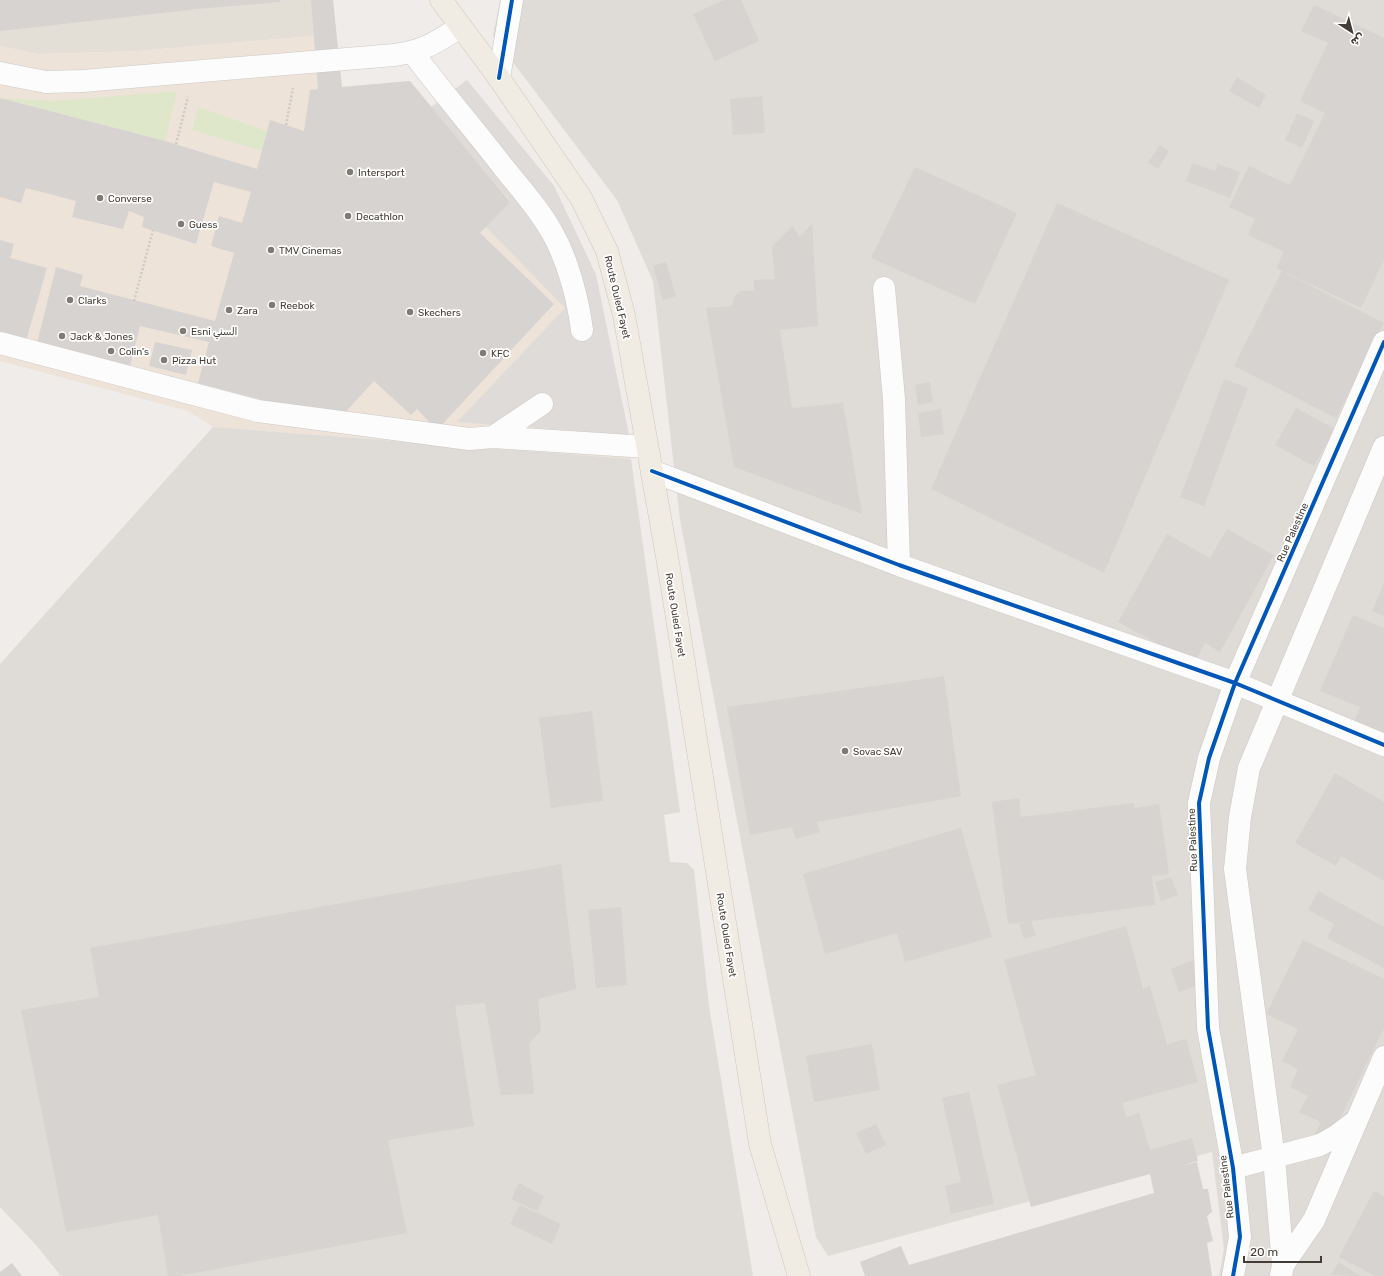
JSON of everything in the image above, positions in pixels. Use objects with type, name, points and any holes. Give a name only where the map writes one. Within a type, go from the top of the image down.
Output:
[{"type":"main road","name":"Route Ouled Fayet","points":[[450,9],[582,198],[607,251],[624,315],[669,568],[760,1144],[799,1276]]},
{"type":"street","points":[[499,78],[512,0]]},
{"type":"street","points":[[0,73],[46,82],[83,81],[298,64],[413,53],[436,43],[450,9]]},
{"type":"street","points":[[413,53],[534,206],[553,234],[570,278],[579,308],[582,330]]},
{"type":"street","points":[[884,288],[894,399],[899,565]]},
{"type":"street","name":"Rue Palestine","points":[[1233,1276],[1240,1237],[1233,1168],[1208,1028],[1199,803],[1209,758],[1235,683],[1384,342]]},
{"type":"street","points":[[0,343],[258,411],[469,439],[493,437],[648,447]]},
{"type":"street","points":[[493,437],[542,404]]},
{"type":"street","points":[[1282,1271],[1274,1158],[1235,869],[1240,817],[1249,768],[1384,447]]},
{"type":"street","points":[[652,471],[899,565],[1235,683],[1384,745]]},
{"type":"street","points":[[1282,1271],[1314,1220],[1384,1057]]},
{"type":"street","points":[[1233,1168],[1320,1145],[1336,1136],[1356,1121]]},
{"type":"path","points":[[286,125],[298,64]]},
{"type":"path","points":[[176,144],[195,72]]},
{"type":"path","points":[[134,301],[153,230]]},
{"type":"shaded area","points":[[0,0],[333,0],[336,34],[137,51],[39,54],[0,46]]},
{"type":"shaded area","points":[[500,0],[1384,0],[1384,1276],[1219,1276],[1224,1249],[1212,1152],[828,1256],[816,1237],[680,520],[653,281],[617,200],[493,36]]},
{"type":"shaded area","points":[[336,34],[342,87],[410,81],[431,107],[467,80],[554,186],[596,275],[629,435],[631,459],[213,427],[188,411],[0,361],[0,46],[39,54],[137,51]]},
{"type":"shaded area","points":[[467,80],[554,186],[596,275],[629,435],[457,422],[565,308],[486,227],[510,201],[431,107]]},
{"type":"shaded area","points":[[213,427],[631,459],[680,812],[664,815],[670,862],[687,863],[694,870],[709,1006],[753,1276],[61,1276],[36,1245],[0,1207],[0,664]]},
{"type":"green space","points":[[177,91],[165,141],[0,98],[55,101]]},
{"type":"green space","points":[[198,107],[267,131],[262,151],[192,130]]},
{"type":"building","points":[[0,0],[280,0],[280,2],[197,9],[0,31]]},
{"type":"building","points":[[311,0],[333,0],[342,87],[410,81],[510,202],[480,233],[554,304],[437,430],[417,409],[411,415],[374,381],[338,420],[198,383],[209,342],[140,326],[128,374],[37,343],[56,267],[83,275],[80,286],[215,321],[234,253],[211,246],[219,216],[242,223],[251,192],[214,182],[196,244],[142,227],[144,217],[129,211],[123,229],[72,217],[76,201],[26,188],[21,203],[0,197],[0,98],[165,141],[257,169],[270,120],[304,131],[310,90],[318,89]]},
{"type":"building","points":[[724,0],[741,0],[759,41],[715,61],[693,14]]},
{"type":"building","points":[[1314,5],[1384,38],[1384,260],[1361,308],[1276,268],[1284,252],[1248,235],[1255,219],[1229,207],[1249,166],[1290,185],[1325,113],[1300,101],[1328,43],[1301,31]]},
{"type":"building","points":[[1237,77],[1266,95],[1259,108],[1229,91]]},
{"type":"building","points":[[762,96],[765,133],[733,135],[730,99]]},
{"type":"building","points":[[1297,113],[1314,121],[1302,148],[1285,140]]},
{"type":"building","points":[[1160,145],[1169,151],[1158,169],[1148,162]]},
{"type":"building","points":[[1192,163],[1215,171],[1218,164],[1240,172],[1230,198],[1186,181]]},
{"type":"building","points":[[915,167],[1017,213],[975,304],[871,258]]},
{"type":"building","points":[[1057,203],[1229,280],[1104,573],[931,489]]},
{"type":"building","points":[[812,224],[818,326],[780,330],[792,408],[843,403],[862,514],[734,467],[706,308],[732,306],[734,297],[740,291],[754,291],[754,280],[775,279],[772,247],[792,226],[800,237]]},
{"type":"building","points":[[0,240],[14,244],[10,258],[47,268],[24,348],[0,341]]},
{"type":"building","points":[[666,262],[676,296],[663,300],[653,266]]},
{"type":"building","points":[[1282,271],[1384,323],[1336,418],[1234,366]]},
{"type":"building","points":[[155,342],[192,350],[186,375],[149,366]]},
{"type":"building","points":[[1224,379],[1248,388],[1204,506],[1180,497]]},
{"type":"building","points":[[930,382],[933,402],[918,405],[915,385]]},
{"type":"building","points":[[1296,408],[1335,429],[1314,466],[1275,445]]},
{"type":"building","points":[[941,409],[944,434],[921,437],[918,413]]},
{"type":"building","points":[[1227,529],[1274,555],[1220,652],[1205,643],[1194,664],[1118,622],[1167,534],[1210,558]]},
{"type":"building","points":[[1384,583],[1384,616],[1372,611]]},
{"type":"building","points":[[1353,615],[1384,628],[1384,738],[1353,725],[1360,707],[1320,691]]},
{"type":"building","name":"Sovac SAV","points":[[944,676],[961,796],[817,822],[820,832],[796,839],[792,828],[797,826],[750,835],[727,707]]},
{"type":"building","points":[[592,711],[603,801],[551,808],[539,718]]},
{"type":"building","points":[[1335,773],[1384,802],[1384,881],[1341,856],[1336,866],[1295,843]]},
{"type":"building","points":[[1019,798],[1021,817],[1134,803],[1135,808],[1159,804],[1169,874],[1152,876],[1155,905],[1031,921],[1036,935],[1024,939],[1019,924],[1026,922],[1008,924],[992,802]]},
{"type":"building","points":[[961,828],[992,937],[905,962],[897,933],[825,954],[803,874]]},
{"type":"building","points":[[561,864],[576,989],[538,999],[541,1030],[529,1044],[534,1094],[501,1095],[485,1003],[455,1006],[474,1126],[388,1140],[407,1233],[179,1276],[168,1276],[158,1215],[66,1232],[21,1010],[99,997],[90,948]]},
{"type":"building","points":[[1171,877],[1178,895],[1161,901],[1155,882]]},
{"type":"building","points":[[1318,891],[1384,927],[1384,968],[1327,938],[1334,924],[1308,910]]},
{"type":"building","points":[[621,907],[627,985],[596,988],[588,910]]},
{"type":"building","points":[[1126,926],[1143,988],[1150,986],[1167,1044],[1186,1039],[1198,1082],[1122,1103],[1126,1117],[1139,1113],[1150,1150],[1192,1138],[1198,1161],[1180,1166],[1197,1162],[1203,1189],[1208,1189],[1212,1212],[1207,1216],[1213,1241],[1207,1243],[1212,1276],[865,1276],[860,1262],[901,1246],[909,1265],[1154,1193],[1150,1174],[1031,1207],[997,1085],[1036,1075],[1004,960]]},
{"type":"building","points":[[1303,940],[1384,979],[1384,1028],[1328,1143],[1314,1136],[1321,1122],[1299,1112],[1308,1096],[1290,1087],[1298,1069],[1282,1061],[1298,1029],[1266,1014]]},
{"type":"building","points":[[1193,960],[1202,984],[1179,992],[1171,969]]},
{"type":"building","points":[[872,1044],[880,1090],[814,1102],[806,1056]]},
{"type":"building","points":[[969,1092],[994,1204],[951,1214],[945,1186],[961,1182],[942,1098]]},
{"type":"building","points":[[876,1124],[886,1145],[866,1154],[856,1133]]},
{"type":"building","points":[[519,1183],[544,1196],[537,1211],[511,1199]]},
{"type":"building","points":[[1374,1191],[1384,1196],[1384,1276],[1375,1276],[1339,1257]]},
{"type":"building","points":[[520,1205],[561,1224],[552,1244],[510,1224]]},
{"type":"building","points":[[1339,1262],[1360,1276],[1331,1275]]},
{"type":"building","points":[[12,1263],[22,1276],[0,1276],[0,1272]]},
{"type":"cycle path","points":[[499,78],[512,0]]},
{"type":"cycle path","points":[[1233,1276],[1240,1237],[1233,1168],[1208,1028],[1199,803],[1209,758],[1235,683],[1384,342]]},
{"type":"cycle path","points":[[652,471],[899,565],[1235,683],[1384,745]]},
{"type":"place","name":"Intersport","points":[[350,172]]},
{"type":"place","name":"Converse","points":[[100,198]]},
{"type":"place","name":"Decathlon","points":[[348,216]]},
{"type":"place","name":"Guess","points":[[181,224]]},
{"type":"place","name":"TMV Cinemas","points":[[271,250]]},
{"type":"place","name":"Clarks","points":[[70,300]]},
{"type":"place","name":"Reebok","points":[[272,305]]},
{"type":"place","name":"Zara","points":[[229,310]]},
{"type":"place","name":"Skechers","points":[[410,312]]},
{"type":"place","name":"Esni السني","points":[[183,331]]},
{"type":"place","name":"Jack & Jones","points":[[62,336]]},
{"type":"place","name":"Colin's","points":[[111,351]]},
{"type":"place","name":"KFC","points":[[483,353]]},
{"type":"place","name":"Pizza Hut","points":[[164,360]]},
{"type":"place","name":"Sovac SAV","points":[[845,751]]}]
